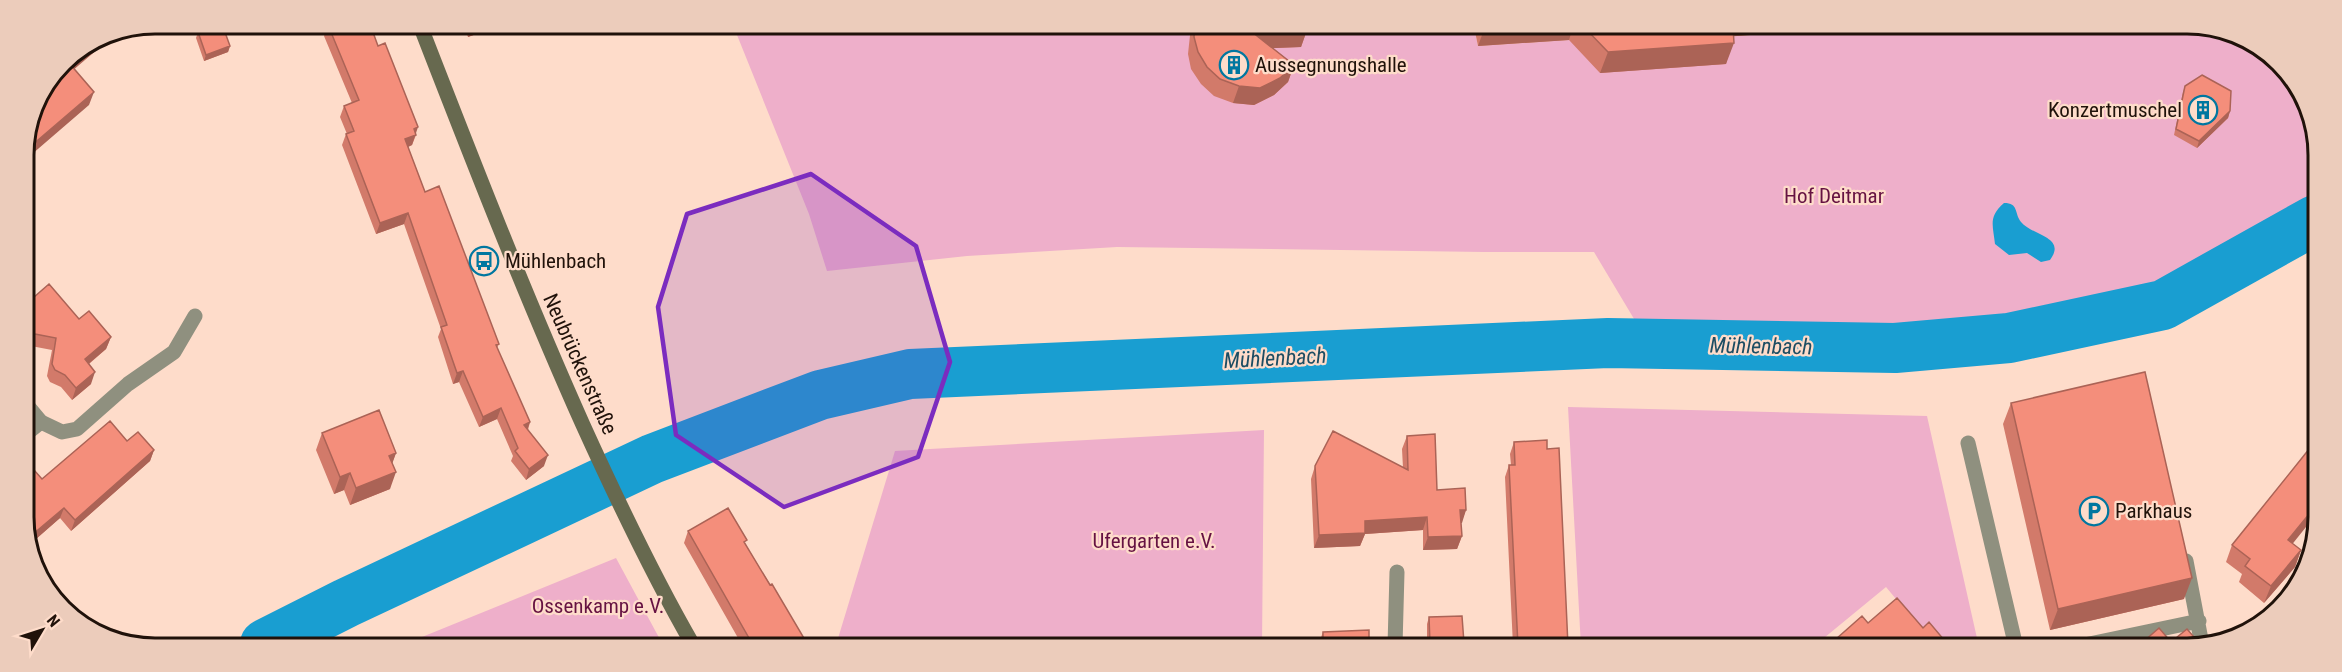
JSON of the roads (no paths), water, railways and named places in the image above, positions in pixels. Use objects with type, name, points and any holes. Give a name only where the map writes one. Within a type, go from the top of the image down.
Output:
[{"type":"street","name":"Neubrückenstraße","points":[[423,34],[507,249],[581,420],[633,534],[689,638]]},
{"type":"street","points":[[34,414],[41,422],[62,432],[77,429],[128,384],[174,352],[195,316]]},
{"type":"street","points":[[34,427],[41,422]]},
{"type":"street","points":[[1968,443],[2014,637]]},
{"type":"street","points":[[2182,544],[2201,636]]},
{"type":"street","points":[[1395,637],[1397,572]]},
{"type":"street","points":[[2125,637],[2199,621]]},
{"type":"water","points":[[2004,203],[2009,203],[2014,207],[2019,219],[2026,227],[2051,242],[2054,252],[2050,260],[2041,262],[2027,253],[2009,255],[1995,244],[1994,217]]},
{"type":"waterway","name":"Mühlenbach","points":[[277,638],[346,603],[652,459],[820,395],[910,374],[1608,343],[1895,348],[2009,338],[2163,305],[2308,224]]},
{"type":"place","name":"Aussegnungshalle","points":[[1234,65]]},
{"type":"place","name":"Konzertmuschel","points":[[2203,110]]},
{"type":"place","name":"Mühlenbach","points":[[484,261]]},
{"type":"place","name":"Parkhaus","points":[[2094,511]]},
{"type":"park label","name":"Hof Deitmar","points":[[1834,196]]},
{"type":"park label","name":"Ufergarten e.V.","points":[[1154,541]]},
{"type":"park label","name":"Ossenkamp e.V.","points":[[598,606]]}]
